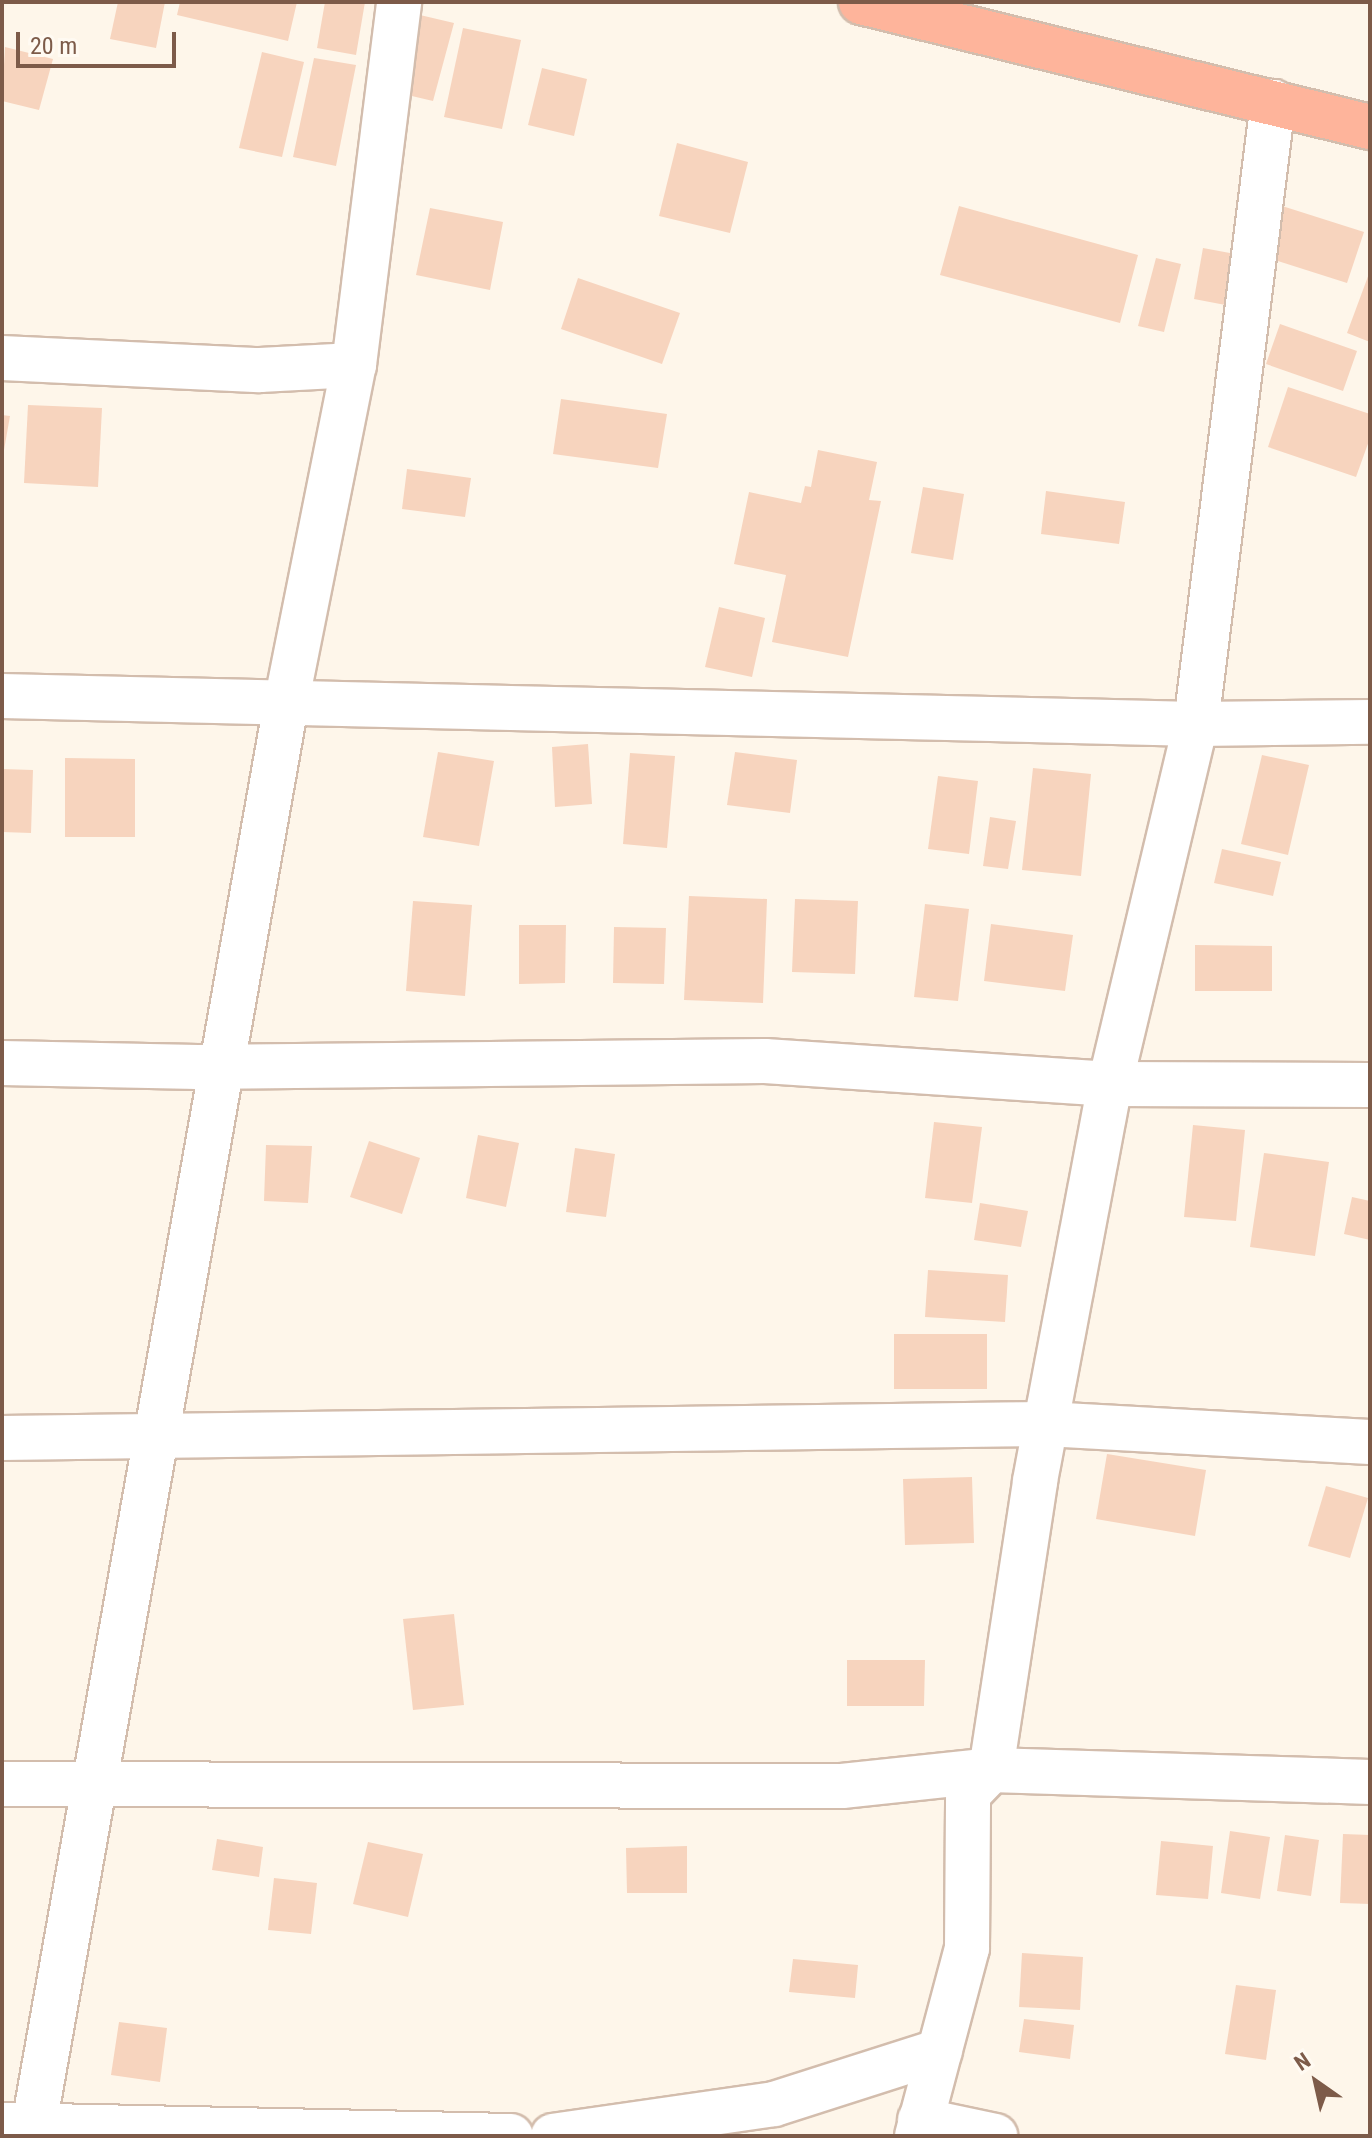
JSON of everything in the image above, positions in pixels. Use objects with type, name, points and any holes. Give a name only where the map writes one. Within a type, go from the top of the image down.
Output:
[{"type":"highway","points":[[861,2],[1370,127]]},
{"type":"street","points":[[399,2],[354,365],[287,699],[97,1785],[23,2128],[511,2136]]},
{"type":"street","points":[[995,2136],[919,2128],[967,1948],[968,1794],[991,1770],[1046,1424],[1110,1084],[1196,724],[1273,102]]},
{"type":"street","points":[[2,358],[260,370],[354,365]]},
{"type":"street","points":[[2,696],[287,699],[1196,724],[1370,722]]},
{"type":"street","points":[[2,1063],[223,1067],[765,1061],[1110,1084],[1370,1085]]},
{"type":"street","points":[[2,1438],[157,1439],[1046,1424],[1370,1442]]},
{"type":"street","points":[[2,1784],[842,1786],[991,1770],[1370,1782]]},
{"type":"street","points":[[553,2136],[774,2104],[940,2051]]},
{"type":"building","points":[[118,2],[165,2],[156,48],[110,39]]},
{"type":"building","points":[[180,2],[297,2],[288,41],[177,15]]},
{"type":"building","points":[[325,2],[365,2],[356,55],[317,48]]},
{"type":"building","points":[[420,15],[454,23],[433,101],[399,93]]},
{"type":"building","points":[[463,28],[521,40],[502,129],[444,117]]},
{"type":"building","points":[[5,47],[53,59],[39,110],[2,101]]},
{"type":"building","points":[[262,52],[304,62],[282,157],[239,148]]},
{"type":"building","points":[[314,58],[356,65],[336,166],[293,157]]},
{"type":"building","points":[[542,68],[587,79],[574,136],[528,125]]},
{"type":"building","points":[[677,143],[748,162],[730,233],[659,216]]},
{"type":"building","points":[[1279,205],[1364,232],[1347,283],[1262,256]]},
{"type":"building","points":[[959,206],[1138,255],[1120,323],[940,275]]},
{"type":"building","points":[[430,208],[503,222],[490,290],[416,275]]},
{"type":"building","points":[[1203,248],[1246,256],[1236,307],[1194,299]]},
{"type":"building","points":[[1156,258],[1181,264],[1164,332],[1138,326]]},
{"type":"building","points":[[1370,271],[1370,342],[1347,333]]},
{"type":"building","points":[[578,278],[680,313],[662,364],[561,329]]},
{"type":"building","points":[[1280,324],[1357,351],[1343,391],[1266,364]]},
{"type":"building","points":[[1288,387],[1370,414],[1370,438],[1356,477],[1268,447]]},
{"type":"building","points":[[561,399],[667,414],[658,468],[553,454]]},
{"type":"building","points":[[28,405],[102,408],[98,487],[24,483]]},
{"type":"building","points":[[2,415],[10,416],[4,450],[2,449]]},
{"type":"building","points":[[818,450],[877,462],[869,500],[881,501],[848,657],[772,642],[786,575],[734,564],[749,492],[801,503],[805,486],[811,487]]},
{"type":"building","points":[[407,469],[471,478],[465,517],[402,509]]},
{"type":"building","points":[[923,487],[964,494],[953,560],[911,553]]},
{"type":"building","points":[[1046,491],[1125,502],[1119,544],[1041,534]]},
{"type":"building","points":[[719,607],[765,618],[752,677],[705,667]]},
{"type":"building","points":[[588,744],[592,804],[555,807],[552,747]]},
{"type":"building","points":[[438,752],[494,761],[479,846],[423,837]]},
{"type":"building","points":[[735,752],[797,760],[790,813],[727,805]]},
{"type":"building","points":[[630,753],[675,756],[667,848],[623,844]]},
{"type":"building","points":[[1262,755],[1309,765],[1288,855],[1241,844]]},
{"type":"building","points":[[65,758],[135,759],[135,837],[65,837]]},
{"type":"building","points":[[1033,768],[1091,774],[1081,876],[1022,870]]},
{"type":"building","points":[[2,769],[33,770],[31,833],[2,832]]},
{"type":"building","points":[[938,776],[978,781],[969,854],[928,849]]},
{"type":"building","points":[[990,817],[1016,821],[1008,869],[983,866]]},
{"type":"building","points":[[1222,849],[1281,862],[1273,896],[1214,883]]},
{"type":"building","points":[[689,896],[767,899],[763,1003],[684,1000]]},
{"type":"building","points":[[795,899],[858,901],[855,974],[792,972]]},
{"type":"building","points":[[413,901],[472,905],[465,996],[406,991]]},
{"type":"building","points":[[925,904],[969,909],[958,1001],[914,997]]},
{"type":"building","points":[[991,924],[1073,935],[1065,991],[984,981]]},
{"type":"building","points":[[519,925],[566,925],[565,983],[519,984]]},
{"type":"building","points":[[614,927],[666,928],[664,984],[613,983]]},
{"type":"building","points":[[1195,945],[1272,946],[1272,991],[1195,991]]},
{"type":"building","points":[[934,1122],[982,1127],[972,1203],[925,1198]]},
{"type":"building","points":[[1193,1125],[1245,1130],[1236,1221],[1184,1217]]},
{"type":"building","points":[[478,1135],[519,1143],[506,1207],[466,1198]]},
{"type":"building","points":[[369,1141],[420,1158],[402,1214],[350,1197]]},
{"type":"building","points":[[266,1145],[312,1146],[308,1203],[264,1201]]},
{"type":"building","points":[[575,1148],[615,1154],[606,1217],[566,1212]]},
{"type":"building","points":[[1264,1153],[1329,1162],[1315,1256],[1250,1247]]},
{"type":"building","points":[[1352,1197],[1370,1201],[1370,1240],[1344,1234]]},
{"type":"building","points":[[980,1203],[1028,1211],[1021,1247],[974,1240]]},
{"type":"building","points":[[928,1270],[1008,1275],[1005,1322],[925,1317]]},
{"type":"building","points":[[894,1334],[987,1334],[987,1389],[894,1389]]},
{"type":"building","points":[[1107,1454],[1206,1470],[1195,1536],[1096,1519]]},
{"type":"building","points":[[972,1477],[974,1543],[905,1545],[903,1479]]},
{"type":"building","points":[[1326,1486],[1368,1498],[1350,1558],[1308,1546]]},
{"type":"building","points":[[454,1614],[464,1705],[413,1710],[403,1619]]},
{"type":"building","points":[[847,1660],[925,1660],[924,1706],[847,1706]]},
{"type":"building","points":[[1230,1831],[1270,1837],[1260,1899],[1221,1893]]},
{"type":"building","points":[[1343,1834],[1370,1835],[1370,1904],[1340,1903]]},
{"type":"building","points":[[1285,1835],[1319,1840],[1311,1896],[1277,1891]]},
{"type":"building","points":[[217,1839],[263,1847],[259,1877],[212,1870]]},
{"type":"building","points":[[1161,1841],[1213,1846],[1208,1899],[1156,1895]]},
{"type":"building","points":[[368,1842],[423,1854],[408,1917],[353,1904]]},
{"type":"building","points":[[687,1846],[687,1893],[627,1893],[626,1848]]},
{"type":"building","points":[[274,1878],[317,1883],[311,1934],[268,1930]]},
{"type":"building","points":[[1022,1953],[1083,1957],[1080,2010],[1019,2007]]},
{"type":"building","points":[[793,1959],[858,1965],[855,1998],[789,1992]]},
{"type":"building","points":[[1236,1985],[1276,1990],[1266,2060],[1225,2054]]},
{"type":"building","points":[[1024,2019],[1074,2025],[1070,2059],[1019,2052]]},
{"type":"building","points":[[119,2022],[167,2028],[160,2082],[111,2075]]}]
